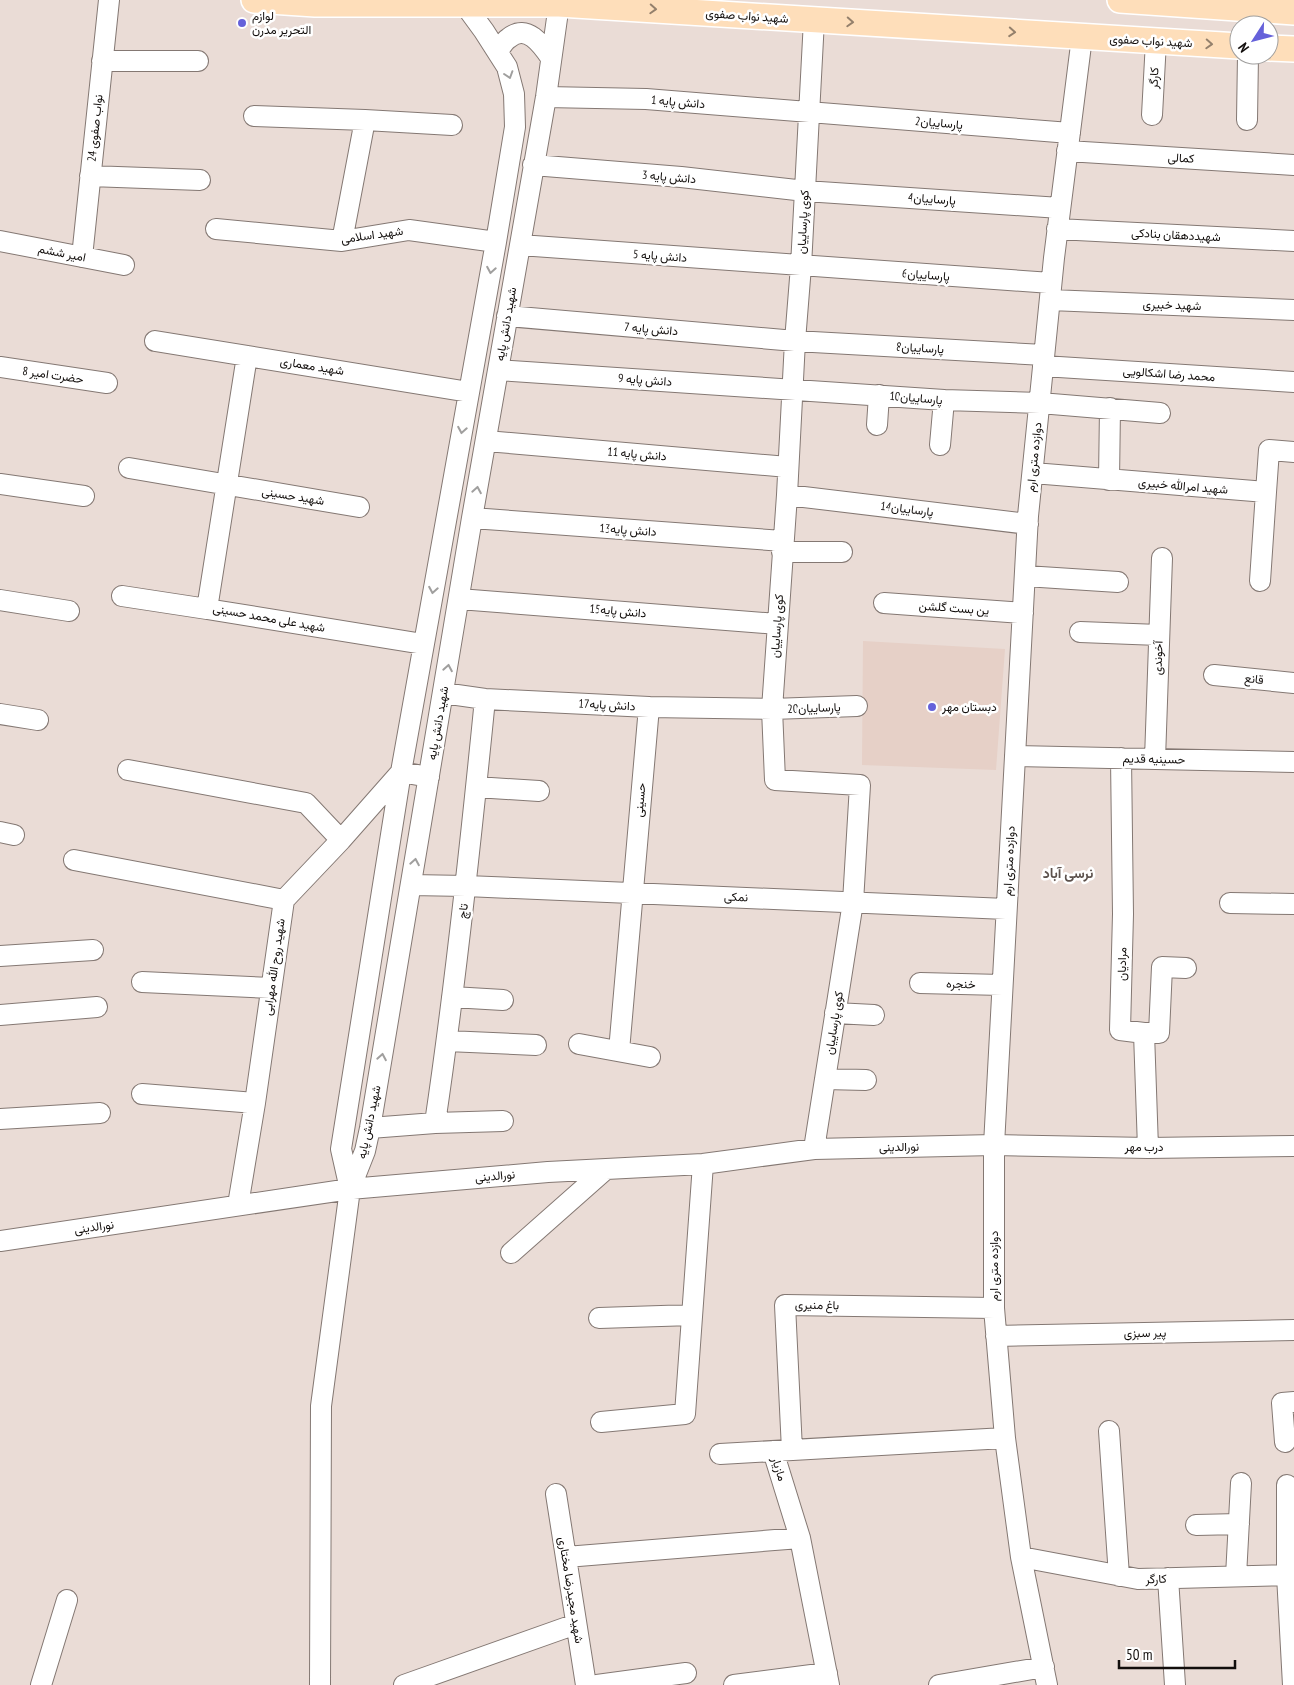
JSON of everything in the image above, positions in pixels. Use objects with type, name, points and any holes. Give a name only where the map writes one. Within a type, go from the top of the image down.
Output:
[{"type":"main road","name":"شهید نواب صفوی","points":[[254,0],[465,5],[559,4],[1229,45]]},
{"type":"main road","points":[[1120,0],[1192,2],[1294,12]]},
{"type":"main road","points":[[1279,48],[1294,49]]},
{"type":"street","name":"نواب صفوی 24","points":[[82,257],[109,0]]},
{"type":"street","name":"شهید دانش پایه","points":[[350,1189],[365,1151],[370,1128],[472,518],[546,97],[559,4]]},
{"type":"street","name":"شهید دانش پایه","points":[[350,1189],[341,1149],[401,772],[515,127],[514,94],[507,68],[498,51],[465,5]]},
{"type":"street","name":"کوی پارساییان","points":[[814,20],[801,266],[772,709],[775,780],[860,785],[853,902],[814,1149]]},
{"type":"street","points":[[498,51],[509,37],[519,33],[539,40],[551,58]]},
{"type":"street","name":"دوازده متری ارم","points":[[1046,1676],[1021,1558],[996,1336],[994,1308],[994,1145],[1032,473],[1050,292],[1082,37]]},
{"type":"street","name":"کارگر","points":[[1152,115],[1156,41]]},
{"type":"street","points":[[102,61],[198,61]]},
{"type":"street","points":[[1247,120],[1248,65]]},
{"type":"street","name":"دانش پایه 1","points":[[546,97],[646,99],[809,113]]},
{"type":"street","name":"پارساییان2","points":[[809,113],[1068,142]]},
{"type":"street","points":[[254,116],[452,125]]},
{"type":"street","points":[[342,241],[364,120]]},
{"type":"street","name":"کمالی","points":[[1068,142],[1294,165]]},
{"type":"street","name":"دانش پایه 3","points":[[533,165],[681,177],[805,191]]},
{"type":"street","points":[[90,176],[200,180]]},
{"type":"street","name":"پارساییان4","points":[[805,191],[1060,208]]},
{"type":"street","name":"شهید اسلامی","points":[[216,229],[342,241],[408,230],[496,242]]},
{"type":"street","name":"شهیددهقان بنادکی","points":[[1058,229],[1294,241]]},
{"type":"street","name":"امیر ششم","points":[[0,241],[124,265]]},
{"type":"street","name":"دانش پایه 5","points":[[520,245],[801,266]]},
{"type":"street","name":"پارساییان6","points":[[801,266],[1050,292]]},
{"type":"street","name":"شهید خبیری","points":[[1050,292],[1294,310]]},
{"type":"street","name":"دانش پایه 7","points":[[507,316],[795,341]]},
{"type":"street","name":"شهید معماری","points":[[155,341],[469,392]]},
{"type":"street","name":"پارساییان8","points":[[795,341],[1044,360]]},
{"type":"street","name":"شهید علی محمد حسینی","points":[[247,356],[207,609],[423,644]]},
{"type":"street","name":"محمد رضا اشکالویی","points":[[1044,360],[1294,382]]},
{"type":"street","name":"حضرت امیر 8","points":[[0,368],[107,382]]},
{"type":"street","name":"دانش پایه 9","points":[[498,370],[792,390]]},
{"type":"street","name":"پارساییان10","points":[[792,390],[944,400],[1040,403],[1160,413]]},
{"type":"street","points":[[877,425],[879,395]]},
{"type":"street","points":[[940,444],[944,400]]},
{"type":"street","points":[[1109,480],[1110,408]]},
{"type":"street","name":"دانش پایه 11","points":[[486,441],[788,467]]},
{"type":"street","points":[[1260,581],[1269,450],[1294,452]]},
{"type":"street","name":"شهید حسینی","points":[[129,468],[359,506]]},
{"type":"street","name":"شهید امرالله خبیری","points":[[1032,473],[1266,492]]},
{"type":"street","points":[[0,484],[84,496]]},
{"type":"street","name":"پارساییان14","points":[[787,495],[1028,524]]},
{"type":"street","name":"دانش پایه13","points":[[472,518],[842,552]]},
{"type":"street","name":"آخوندی","points":[[1155,759],[1162,558]]},
{"type":"street","points":[[1025,576],[1118,582]]},
{"type":"street","points":[[122,596],[207,609]]},
{"type":"street","name":"دانش پایه15","points":[[459,599],[777,624]]},
{"type":"street","points":[[0,600],[69,611]]},
{"type":"street","name":"ین بست گلشن","points":[[884,603],[1023,613]]},
{"type":"street","points":[[1080,632],[1159,635]]},
{"type":"street","name":"قانع","points":[[1214,675],[1294,683]]},
{"type":"street","name":"دانش پایه17","points":[[443,693],[485,699],[649,707],[772,709]]},
{"type":"street","name":"تاچ","points":[[435,1123],[466,886],[485,699]]},
{"type":"street","name":"پارساییان20","points":[[772,709],[857,706]]},
{"type":"street","name":"حسینی","points":[[619,1051],[649,707]]},
{"type":"street","points":[[0,714],[38,720]]},
{"type":"street","name":"حسینیه قدیم","points":[[1015,756],[1294,762]]},
{"type":"street","name":"مرادیان","points":[[1121,758],[1123,914],[1120,1030],[1144,1032]]},
{"type":"street","points":[[128,770],[306,803],[341,840]]},
{"type":"street","points":[[401,772],[429,777]]},
{"type":"street","name":"شهید روح الله مهرابی","points":[[238,1205],[255,1103],[284,900],[341,840],[401,772]]},
{"type":"street","points":[[476,787],[538,791]]},
{"type":"street","points":[[74,860],[284,900]]},
{"type":"street","name":"نمکی","points":[[411,885],[1006,908]]},
{"type":"street","points":[[1230,903],[1294,904]]},
{"type":"street","points":[[0,956],[93,950]]},
{"type":"street","points":[[1148,1148],[1144,1032],[1159,1033],[1162,967],[1186,968]]},
{"type":"street","points":[[142,982],[271,988]]},
{"type":"street","name":"خنجره","points":[[920,983],[1002,985]]},
{"type":"street","points":[[452,997],[503,1000]]},
{"type":"street","points":[[0,1015],[97,1007]]},
{"type":"street","points":[[835,1014],[874,1015]]},
{"type":"street","points":[[447,1041],[536,1045]]},
{"type":"street","points":[[579,1044],[650,1057]]},
{"type":"street","points":[[825,1079],[866,1080]]},
{"type":"street","points":[[142,1094],[255,1103]]},
{"type":"street","points":[[0,1119],[100,1113]]},
{"type":"street","points":[[370,1128],[435,1123],[503,1121]]},
{"type":"street","name":"نورالدینی","points":[[0,1241],[350,1189],[548,1172],[703,1164],[814,1149],[994,1145]]},
{"type":"street","name":"درب مهر","points":[[994,1145],[1148,1148],[1294,1146]]},
{"type":"street","points":[[601,1422],[685,1414],[703,1164]]},
{"type":"street","points":[[511,1253],[606,1169]]},
{"type":"street","points":[[320,1685],[321,1406],[350,1189]]},
{"type":"street","name":"باغ منیری","points":[[782,1450],[785,1305],[994,1308]]},
{"type":"street","points":[[599,1318],[692,1315]]},
{"type":"street","name":"پیر سبزی","points":[[996,1336],[1294,1330]]},
{"type":"street","points":[[1285,1442],[1282,1403],[1294,1402]]},
{"type":"street","points":[[1110,1431],[1119,1576]]},
{"type":"street","name":"مازیار","points":[[828,1679],[782,1450],[1006,1438]]},
{"type":"street","points":[[720,1454],[782,1450]]},
{"type":"street","points":[[1236,1576],[1241,1483]]},
{"type":"street","points":[[1287,1485],[1293,1685]]},
{"type":"street","name":"شهید مجیدرضا مختاری","points":[[556,1494],[586,1685]]},
{"type":"street","points":[[1196,1525],[1239,1524]]},
{"type":"street","points":[[566,1557],[800,1538]]},
{"type":"street","name":"کارگر","points":[[1021,1558],[1138,1579],[1290,1575]]},
{"type":"street","points":[[1168,1578],[1175,1685]]},
{"type":"street","points":[[41,1685],[67,1600]]},
{"type":"street","points":[[404,1685],[576,1624]]},
{"type":"street","points":[[597,1685],[686,1674]]},
{"type":"street","points":[[939,1685],[1046,1676]]},
{"type":"street","points":[[734,1685],[828,1679]]},
{"type":"shaded area","name":"دبستان مهر","points":[[863,641],[1005,649],[996,770],[862,765]]},
{"type":"place","name":"لوازم التحریر مدرن","points":[[242,23]]},
{"type":"place","name":"دبستان مهر","points":[[932,707]]},
{"type":"district","name":"نرسی آباد","points":[[1068,873]]}]
